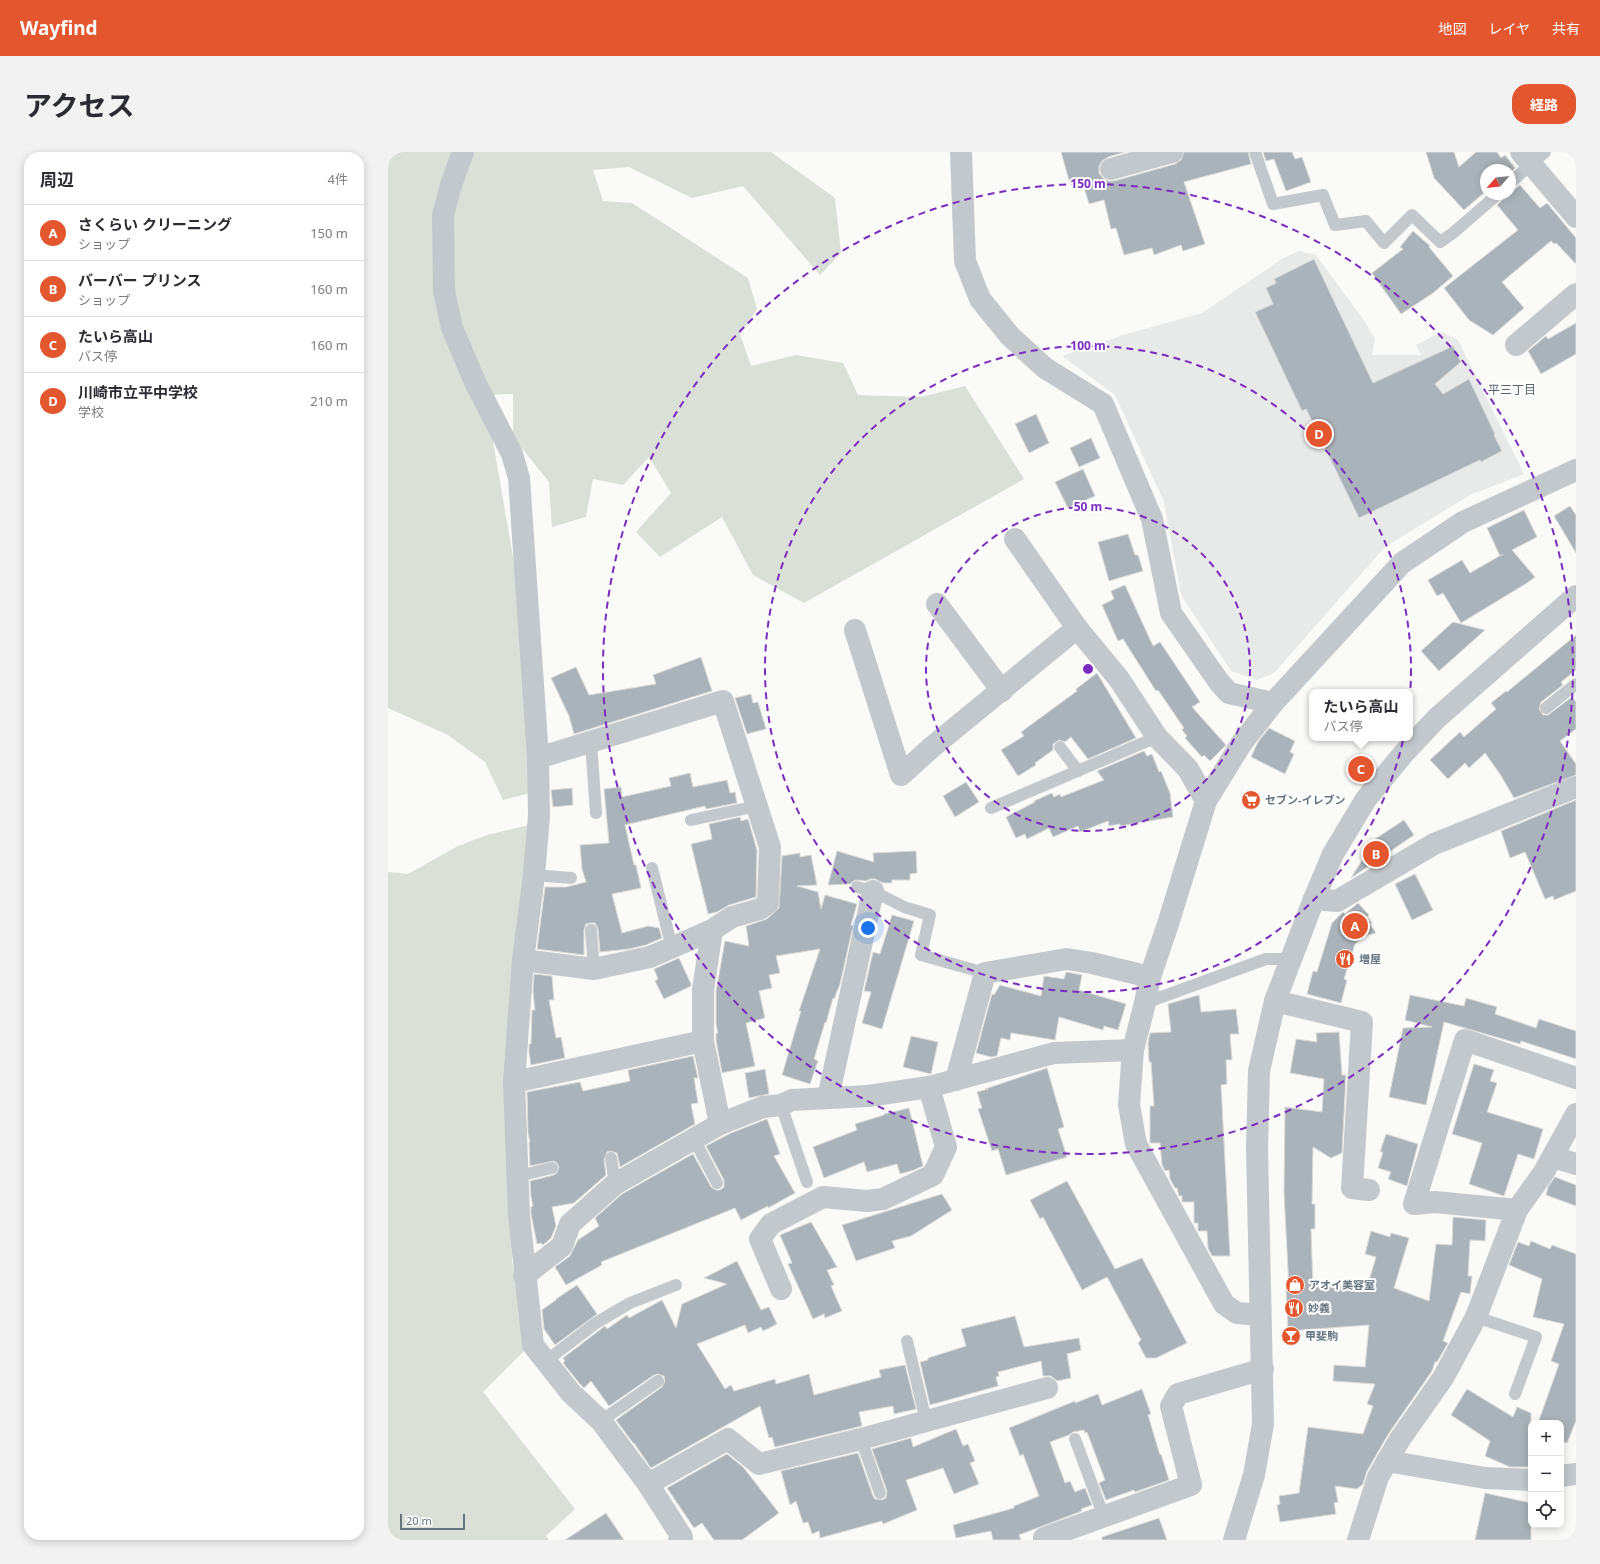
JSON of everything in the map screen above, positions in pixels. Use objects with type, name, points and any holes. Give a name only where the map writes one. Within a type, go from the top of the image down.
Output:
[{"type":"street","points":[[463,152],[451,185],[443,215],[444,291],[452,328],[475,382],[512,454],[519,478],[538,758],[539,816],[534,875],[523,960],[514,1082],[524,1276],[533,1344],[571,1393],[601,1421],[648,1484],[682,1539]]},
{"type":"street","points":[[961,152],[966,261],[980,299],[1010,336],[1045,368],[1103,404],[1152,519],[1171,613],[1219,682],[1229,692],[1273,703]]},
{"type":"street","points":[[1111,168],[1172,152]]},
{"type":"street","points":[[1532,156],[1576,217]]},
{"type":"street","points":[[1516,345],[1576,294]]},
{"type":"street","points":[[1260,1316],[1237,1312],[1224,1304],[1136,1144],[1129,1105],[1132,1050],[1145,1003],[1150,977],[1206,801],[1241,744],[1273,703],[1402,563],[1463,522],[1576,470]]},
{"type":"street","points":[[1015,539],[1077,628],[1119,679],[1157,737],[1188,769],[1206,801]]},
{"type":"street","points":[[1234,1540],[1254,1475],[1264,1424],[1260,1316],[1257,1148],[1259,1071],[1275,1001],[1333,854],[1366,799],[1404,753],[1452,703],[1576,596]]},
{"type":"street","points":[[937,604],[1002,690]]},
{"type":"street","points":[[855,630],[901,775],[932,747],[1077,628]]},
{"type":"street","points":[[523,960],[594,969],[650,956],[712,930],[732,917],[760,909],[768,903],[770,847],[723,701],[538,758]]},
{"type":"street","points":[[1314,900],[1337,900],[1434,844],[1576,788]]},
{"type":"street","points":[[828,1098],[865,889]]},
{"type":"street","points":[[712,930],[703,990],[703,1041],[720,1124]]},
{"type":"street","points":[[956,1080],[985,973],[1067,958],[1150,977]]},
{"type":"street","points":[[1275,1001],[1362,1022],[1352,1188],[1369,1190]]},
{"type":"street","points":[[1517,1210],[1435,1202],[1414,1204],[1466,1040],[1576,1078]]},
{"type":"street","points":[[514,1082],[703,1041]]},
{"type":"street","points":[[524,1276],[562,1246],[570,1224],[615,1184],[720,1124],[763,1107],[781,1105],[792,1100],[868,1096],[929,1087],[1054,1053],[1132,1050]]},
{"type":"street","points":[[781,1289],[760,1239],[771,1224],[822,1197],[867,1201],[882,1199],[933,1176],[946,1147],[929,1087]]},
{"type":"street","points":[[1358,1540],[1378,1477],[1400,1439],[1443,1378],[1476,1317],[1517,1210],[1544,1172],[1576,1114]]},
{"type":"street","points":[[1553,1156],[1576,1164]]},
{"type":"street","points":[[1045,1540],[1044,1538],[1191,1485],[1171,1406],[1178,1394],[1263,1369]]},
{"type":"street","points":[[648,1484],[728,1439],[759,1464],[861,1439],[1046,1388]]},
{"type":"street","points":[[1387,1461],[1485,1478],[1528,1480]]},
{"type":"street","points":[[1564,1476],[1576,1474]]},
{"type":"lane","points":[[1255,152],[1273,204],[1323,195],[1335,225],[1366,221],[1384,242],[1412,215],[1440,242],[1453,233],[1491,200]]},
{"type":"lane","points":[[1516,176],[1532,156]]},
{"type":"lane","points":[[1546,708],[1576,684]]},
{"type":"lane","points":[[991,808],[1157,737]]},
{"type":"lane","points":[[591,742],[596,813]]},
{"type":"lane","points":[[1060,747],[1078,771]]},
{"type":"lane","points":[[691,820],[756,806]]},
{"type":"lane","points":[[652,868],[672,948]]},
{"type":"lane","points":[[534,875],[571,878]]},
{"type":"lane","points":[[865,889],[904,907],[930,915],[921,955],[985,973]]},
{"type":"lane","points":[[591,930],[594,969]]},
{"type":"lane","points":[[1145,1003],[1266,959],[1291,959]]},
{"type":"lane","points":[[781,1105],[807,1182]]},
{"type":"lane","points":[[694,1138],[717,1183]]},
{"type":"lane","points":[[611,1158],[615,1184]]},
{"type":"lane","points":[[518,1176],[552,1168]]},
{"type":"lane","points":[[546,1361],[596,1323],[630,1303],[676,1285]]},
{"type":"lane","points":[[1476,1317],[1536,1337],[1515,1394]]},
{"type":"lane","points":[[907,1341],[926,1421]]},
{"type":"lane","points":[[601,1421],[658,1381]]},
{"type":"lane","points":[[861,1439],[880,1493]]},
{"type":"lane","points":[[1075,1439],[1104,1517]]},
{"type":"shaded area","points":[[388,152],[771,152],[835,198],[841,253],[820,275],[743,186],[692,198],[629,167],[593,170],[603,201],[632,203],[748,278],[757,309],[740,334],[751,366],[796,355],[843,363],[858,395],[921,397],[965,386],[1024,479],[804,603],[753,575],[722,517],[660,557],[636,532],[671,493],[649,457],[623,485],[593,479],[586,517],[552,527],[549,482],[513,437],[513,394],[485,395],[518,586],[538,791],[503,800],[485,762],[448,735],[388,708]]},
{"type":"shaded area","points":[[1298,251],[1316,255],[1363,319],[1375,339],[1372,355],[1421,355],[1416,345],[1442,332],[1458,340],[1524,474],[1470,495],[1385,547],[1274,673],[1257,680],[1231,671],[1181,595],[1164,502],[1115,395],[1062,356],[1123,335],[1202,313],[1282,259]]},
{"type":"shaded area","points":[[529,825],[510,1089],[512,1261],[527,1348],[483,1392],[575,1509],[546,1536],[549,1540],[388,1540],[388,872],[408,874],[458,846],[487,835]]},
{"type":"building","points":[[1061,152],[1125,152],[1108,157],[1102,161],[1099,166],[1099,173],[1108,181],[1114,181],[1175,164],[1181,160],[1184,152],[1248,152],[1251,164],[1184,182],[1205,244],[1183,251],[1181,245],[1154,255],[1152,248],[1124,255],[1116,228],[1111,229],[1104,200],[1089,204],[1082,181],[1070,184]]},
{"type":"building","points":[[1263,152],[1292,152],[1295,159],[1302,157],[1311,182],[1286,191],[1274,159],[1266,161]]},
{"type":"building","points":[[1426,152],[1454,152],[1459,167],[1476,152],[1497,152],[1501,158],[1505,155],[1512,164],[1480,164],[1480,196],[1464,210],[1434,178]]},
{"type":"building","points":[[1520,185],[1540,208],[1547,203],[1576,238],[1576,264],[1556,243],[1554,244],[1551,241],[1502,282],[1524,308],[1493,335],[1469,320],[1444,288],[1518,230],[1497,205],[1502,200],[1516,200],[1516,188]]},
{"type":"building","points":[[1413,231],[1430,246],[1429,247],[1453,276],[1433,293],[1401,314],[1372,273],[1403,249],[1400,247]]},
{"type":"building","points":[[1314,259],[1373,383],[1453,346],[1461,362],[1435,384],[1443,394],[1469,379],[1502,451],[1359,518],[1306,409],[1302,411],[1255,312],[1273,304],[1266,288],[1276,283],[1274,279]]},
{"type":"building","points":[[1576,323],[1576,354],[1541,374],[1528,351],[1546,336],[1548,339]]},
{"type":"building","points":[[1036,414],[1049,443],[1029,453],[1015,424]]},
{"type":"building","points":[[1091,438],[1100,458],[1079,467],[1070,448]]},
{"type":"building","points":[[1083,469],[1095,496],[1068,508],[1055,482]]},
{"type":"building","points":[[1570,506],[1576,515],[1576,553],[1554,516]]},
{"type":"building","points":[[1524,510],[1537,537],[1512,550],[1535,577],[1461,623],[1443,593],[1437,596],[1428,580],[1462,560],[1470,573],[1500,556],[1487,528]]},
{"type":"building","points":[[1128,534],[1135,555],[1138,555],[1143,571],[1109,581],[1098,542]]},
{"type":"building","points":[[1125,585],[1153,646],[1160,642],[1200,702],[1192,707],[1226,745],[1210,761],[1204,755],[1202,757],[1185,738],[1187,736],[1182,730],[1184,728],[1158,690],[1156,691],[1123,639],[1118,641],[1102,605],[1114,599],[1111,591]]},
{"type":"building","points":[[1453,622],[1485,630],[1439,671],[1421,651]]},
{"type":"building","points":[[1576,635],[1576,670],[1561,682],[1563,685],[1541,702],[1539,709],[1543,715],[1548,715],[1572,697],[1576,702],[1576,729],[1560,741],[1576,764],[1576,775],[1514,798],[1500,774],[1485,753],[1469,768],[1465,763],[1448,779],[1430,760],[1460,732],[1464,737],[1496,709],[1491,703],[1506,691],[1507,692]]},
{"type":"building","points":[[701,657],[712,691],[574,734],[569,716],[551,678],[576,667],[589,695],[656,684],[653,675]]},
{"type":"building","points":[[1097,673],[1136,738],[1088,759],[1071,737],[1065,742],[1059,740],[1053,744],[1053,750],[1035,763],[1036,765],[1018,776],[1001,750],[1024,736],[1021,732],[1077,691],[1076,689]]},
{"type":"building","points":[[751,694],[753,703],[758,702],[766,729],[747,734],[735,698]]},
{"type":"building","points":[[1269,728],[1295,741],[1290,752],[1294,754],[1285,774],[1251,757],[1258,742]]},
{"type":"building","points":[[1144,751],[1147,756],[1152,754],[1159,772],[1161,771],[1170,793],[1173,817],[1120,826],[1120,824],[1109,826],[1108,821],[1080,832],[1078,826],[1053,837],[1049,828],[1027,839],[1025,834],[1016,838],[1006,817],[1035,802],[1034,801],[1052,793],[1054,797],[1060,794],[1061,797],[1104,780],[1097,771]]},
{"type":"building","points":[[690,773],[693,787],[727,780],[730,793],[735,792],[737,803],[706,809],[705,806],[625,825],[641,888],[612,894],[622,933],[648,926],[659,928],[662,938],[646,945],[629,949],[600,952],[598,929],[595,923],[590,923],[586,924],[584,930],[584,955],[537,949],[545,887],[566,887],[586,882],[582,869],[580,845],[609,843],[604,789],[621,787],[622,797],[671,786],[669,778]]},
{"type":"building","points":[[966,782],[979,802],[955,817],[943,796]]},
{"type":"building","points":[[572,788],[573,805],[553,807],[551,790]]},
{"type":"building","points":[[1576,800],[1576,891],[1554,900],[1553,896],[1545,899],[1525,852],[1510,858],[1501,831]]},
{"type":"building","points":[[740,817],[741,821],[748,819],[757,850],[756,897],[729,905],[717,912],[708,914],[691,844],[712,839],[709,824]]},
{"type":"building","points":[[1404,820],[1414,835],[1351,878],[1375,839]]},
{"type":"building","points":[[837,851],[874,862],[873,853],[916,851],[917,873],[910,874],[910,880],[892,880],[892,883],[883,883],[875,879],[870,879],[866,881],[855,880],[850,884],[828,885]]},
{"type":"building","points":[[800,853],[800,857],[811,855],[817,885],[797,886],[818,892],[821,909],[825,895],[857,904],[851,925],[853,926],[840,984],[834,999],[833,998],[826,1023],[825,1022],[814,1059],[818,1061],[810,1084],[782,1075],[801,1011],[799,1011],[820,949],[776,956],[780,973],[769,975],[772,988],[759,991],[765,1018],[746,1023],[755,1066],[722,1073],[716,1040],[716,1033],[718,1033],[716,1024],[716,991],[725,941],[749,946],[746,926],[767,919],[779,908],[782,856]]},
{"type":"building","points":[[1415,874],[1433,910],[1412,920],[1395,884]]},
{"type":"building","points":[[1358,903],[1369,915],[1367,917],[1372,923],[1370,924],[1376,933],[1364,936],[1355,944],[1344,979],[1347,980],[1341,1003],[1307,994],[1313,971],[1317,972],[1332,923],[1343,912],[1345,914]]},
{"type":"building","points":[[892,915],[914,921],[882,1029],[862,1023],[871,992],[864,991],[873,952],[880,954]]},
{"type":"building","points":[[679,958],[691,986],[664,999],[655,981],[658,979],[654,969]]},
{"type":"building","points":[[1066,972],[1082,975],[1079,990],[1126,1004],[1118,1030],[1104,1026],[1103,1030],[1059,1017],[1055,1040],[1011,1033],[1010,1040],[1001,1038],[997,1056],[991,1057],[976,1053],[992,994],[994,995],[1000,985],[1041,996],[1044,976],[1064,979]]},
{"type":"building","points":[[534,974],[552,976],[554,1000],[549,1000],[556,1038],[561,1037],[565,1058],[531,1065],[529,1044],[531,1044],[532,1010],[535,1010],[533,992]]},
{"type":"building","points":[[1199,995],[1201,1012],[1236,1009],[1239,1034],[1230,1034],[1232,1060],[1226,1060],[1227,1084],[1221,1085],[1230,1256],[1212,1256],[1208,1248],[1207,1231],[1198,1231],[1198,1223],[1194,1223],[1194,1202],[1182,1202],[1182,1196],[1179,1196],[1177,1188],[1175,1188],[1170,1179],[1169,1170],[1165,1171],[1162,1165],[1160,1143],[1150,1143],[1150,1106],[1154,1106],[1151,1062],[1149,1062],[1148,1043],[1150,1033],[1171,1032],[1168,1004]]},
{"type":"building","points":[[1410,995],[1464,1006],[1466,998],[1497,1007],[1495,1014],[1536,1028],[1539,1019],[1576,1031],[1576,1059],[1521,1041],[1520,1044],[1444,1022],[1426,1105],[1389,1097],[1403,1028],[1432,1027],[1405,1020]]},
{"type":"building","points":[[1339,1032],[1342,1075],[1346,1075],[1342,1153],[1331,1158],[1313,1147],[1312,1204],[1315,1204],[1315,1229],[1311,1229],[1313,1287],[1368,1284],[1376,1257],[1365,1254],[1371,1231],[1390,1237],[1391,1233],[1409,1238],[1394,1288],[1429,1301],[1436,1244],[1452,1245],[1453,1217],[1486,1220],[1485,1241],[1470,1240],[1468,1276],[1472,1276],[1470,1294],[1461,1292],[1443,1341],[1448,1343],[1437,1362],[1435,1362],[1432,1371],[1389,1433],[1367,1471],[1363,1484],[1357,1489],[1335,1486],[1338,1502],[1334,1503],[1336,1514],[1280,1522],[1277,1505],[1280,1504],[1279,1496],[1299,1493],[1308,1427],[1363,1434],[1373,1406],[1367,1404],[1375,1384],[1333,1381],[1334,1365],[1365,1367],[1369,1325],[1288,1331],[1286,1289],[1289,1289],[1284,1193],[1285,1107],[1322,1112],[1324,1079],[1290,1073],[1296,1039],[1317,1042],[1316,1033]]},
{"type":"building","points":[[911,1036],[938,1042],[931,1074],[903,1067]]},
{"type":"building","points":[[693,1056],[698,1078],[694,1078],[698,1103],[691,1104],[695,1124],[620,1167],[617,1153],[610,1151],[607,1152],[604,1159],[606,1175],[574,1203],[552,1207],[556,1226],[551,1238],[543,1245],[541,1243],[537,1244],[531,1214],[531,1207],[533,1206],[530,1181],[554,1175],[557,1173],[559,1167],[554,1161],[530,1166],[527,1092],[580,1082],[583,1091],[630,1081],[628,1070]]},
{"type":"building","points":[[1474,1064],[1494,1070],[1490,1081],[1497,1083],[1487,1112],[1543,1129],[1534,1159],[1518,1154],[1504,1196],[1469,1184],[1482,1143],[1452,1134]]},
{"type":"building","points":[[1047,1068],[1064,1127],[1058,1129],[1067,1157],[1006,1175],[998,1149],[992,1151],[978,1109],[982,1108],[977,1092]]},
{"type":"building","points":[[765,1069],[769,1094],[749,1098],[745,1073]]},
{"type":"building","points":[[909,1108],[923,1166],[900,1174],[897,1164],[867,1172],[864,1162],[824,1178],[813,1147],[857,1130],[855,1124],[884,1114]]},
{"type":"building","points":[[767,1119],[780,1154],[774,1156],[795,1193],[768,1208],[768,1206],[741,1220],[735,1208],[601,1262],[602,1265],[566,1285],[555,1267],[570,1256],[578,1240],[599,1226],[595,1218],[622,1194],[693,1154],[711,1187],[716,1190],[720,1190],[724,1187],[724,1180],[706,1146],[731,1133]]},
{"type":"building","points":[[1386,1134],[1418,1144],[1407,1186],[1388,1179],[1391,1172],[1378,1168],[1383,1152],[1380,1152]]},
{"type":"building","points":[[1555,1177],[1576,1185],[1576,1206],[1546,1195],[1548,1187]]},
{"type":"building","points":[[1067,1181],[1115,1269],[1142,1258],[1187,1343],[1156,1358],[1146,1358],[1138,1343],[1141,1340],[1107,1277],[1082,1290],[1043,1217],[1040,1219],[1030,1200]]},
{"type":"building","points":[[942,1194],[952,1210],[911,1236],[892,1241],[895,1248],[856,1261],[842,1225]]},
{"type":"building","points":[[811,1222],[837,1267],[827,1270],[834,1285],[831,1286],[842,1311],[825,1318],[824,1314],[813,1319],[788,1264],[792,1263],[780,1235]]},
{"type":"building","points":[[1531,1241],[1550,1249],[1552,1245],[1576,1254],[1576,1421],[1567,1443],[1564,1442],[1564,1420],[1539,1420],[1559,1364],[1551,1361],[1564,1324],[1533,1317],[1542,1279],[1509,1265],[1518,1242],[1529,1246]]},
{"type":"building","points":[[737,1261],[761,1310],[769,1307],[777,1324],[763,1331],[761,1327],[748,1333],[745,1325],[697,1344],[725,1389],[731,1385],[734,1391],[775,1379],[776,1384],[809,1374],[814,1395],[881,1377],[879,1370],[905,1365],[916,1409],[894,1414],[893,1406],[859,1412],[862,1426],[775,1447],[772,1437],[769,1438],[760,1406],[651,1468],[616,1420],[662,1387],[665,1381],[664,1376],[658,1374],[654,1375],[609,1406],[591,1381],[584,1388],[580,1384],[563,1363],[565,1361],[563,1358],[605,1326],[607,1329],[627,1315],[629,1318],[662,1300],[676,1328],[682,1304],[727,1284],[704,1278]]},
{"type":"building","points":[[577,1285],[597,1314],[555,1345],[544,1329],[542,1310]]},
{"type":"building","points":[[1015,1316],[1024,1347],[1079,1338],[1081,1350],[1067,1354],[1071,1378],[1057,1381],[1051,1376],[1043,1376],[1041,1361],[998,1372],[999,1376],[996,1377],[998,1386],[930,1405],[920,1362],[966,1346],[961,1329]]},
{"type":"building","points":[[1142,1389],[1151,1414],[1148,1415],[1169,1480],[1106,1500],[1099,1483],[1105,1480],[1087,1432],[1085,1433],[1084,1430],[1073,1432],[1050,1442],[1065,1483],[1070,1481],[1075,1492],[1085,1488],[1092,1505],[1081,1509],[1082,1511],[1019,1535],[1021,1540],[993,1540],[991,1531],[956,1538],[953,1525],[1014,1508],[1014,1506],[1039,1496],[1023,1454],[1020,1456],[1009,1428],[1075,1401],[1075,1403],[1098,1394],[1102,1405]]},
{"type":"building","points":[[1467,1389],[1513,1417],[1517,1407],[1531,1413],[1531,1420],[1528,1420],[1528,1467],[1510,1467],[1485,1456],[1490,1441],[1451,1415]]},
{"type":"building","points":[[956,1429],[963,1446],[968,1444],[975,1461],[970,1463],[979,1484],[954,1494],[943,1468],[906,1480],[917,1510],[883,1524],[882,1521],[820,1538],[819,1531],[812,1534],[808,1522],[803,1523],[796,1501],[790,1505],[781,1471],[858,1453],[873,1496],[875,1499],[882,1500],[886,1498],[887,1491],[872,1449],[911,1438],[913,1447]]},
{"type":"building","points":[[727,1454],[743,1467],[779,1513],[742,1540],[714,1540],[702,1523],[694,1528],[667,1488]]},
{"type":"building","points":[[1485,1493],[1528,1502],[1528,1528],[1531,1528],[1531,1540],[1475,1540]]},
{"type":"building","points":[[606,1513],[624,1540],[565,1540]]},
{"type":"building","points":[[1159,1518],[1167,1540],[1102,1540],[1102,1537]]},
{"type":"place","name":"川崎市立平中学校","points":[[1319,434]]},
{"type":"place","name":"たいら高山","points":[[1361,769]]},
{"type":"place","name":"セブン-イレブン","points":[[1251,800]]},
{"type":"place","name":"バーバー プリンス","points":[[1376,854]]},
{"type":"place","name":"さくらい クリーニング","points":[[1355,926]]},
{"type":"place","name":"増屋","points":[[1345,959]]},
{"type":"place","name":"アオイ美容室","points":[[1295,1285]]},
{"type":"place","name":"妙義","points":[[1294,1308]]},
{"type":"place","name":"甲斐駒","points":[[1291,1336]]},
{"type":"district","name":"平三丁目","points":[[1512,390]]}]
